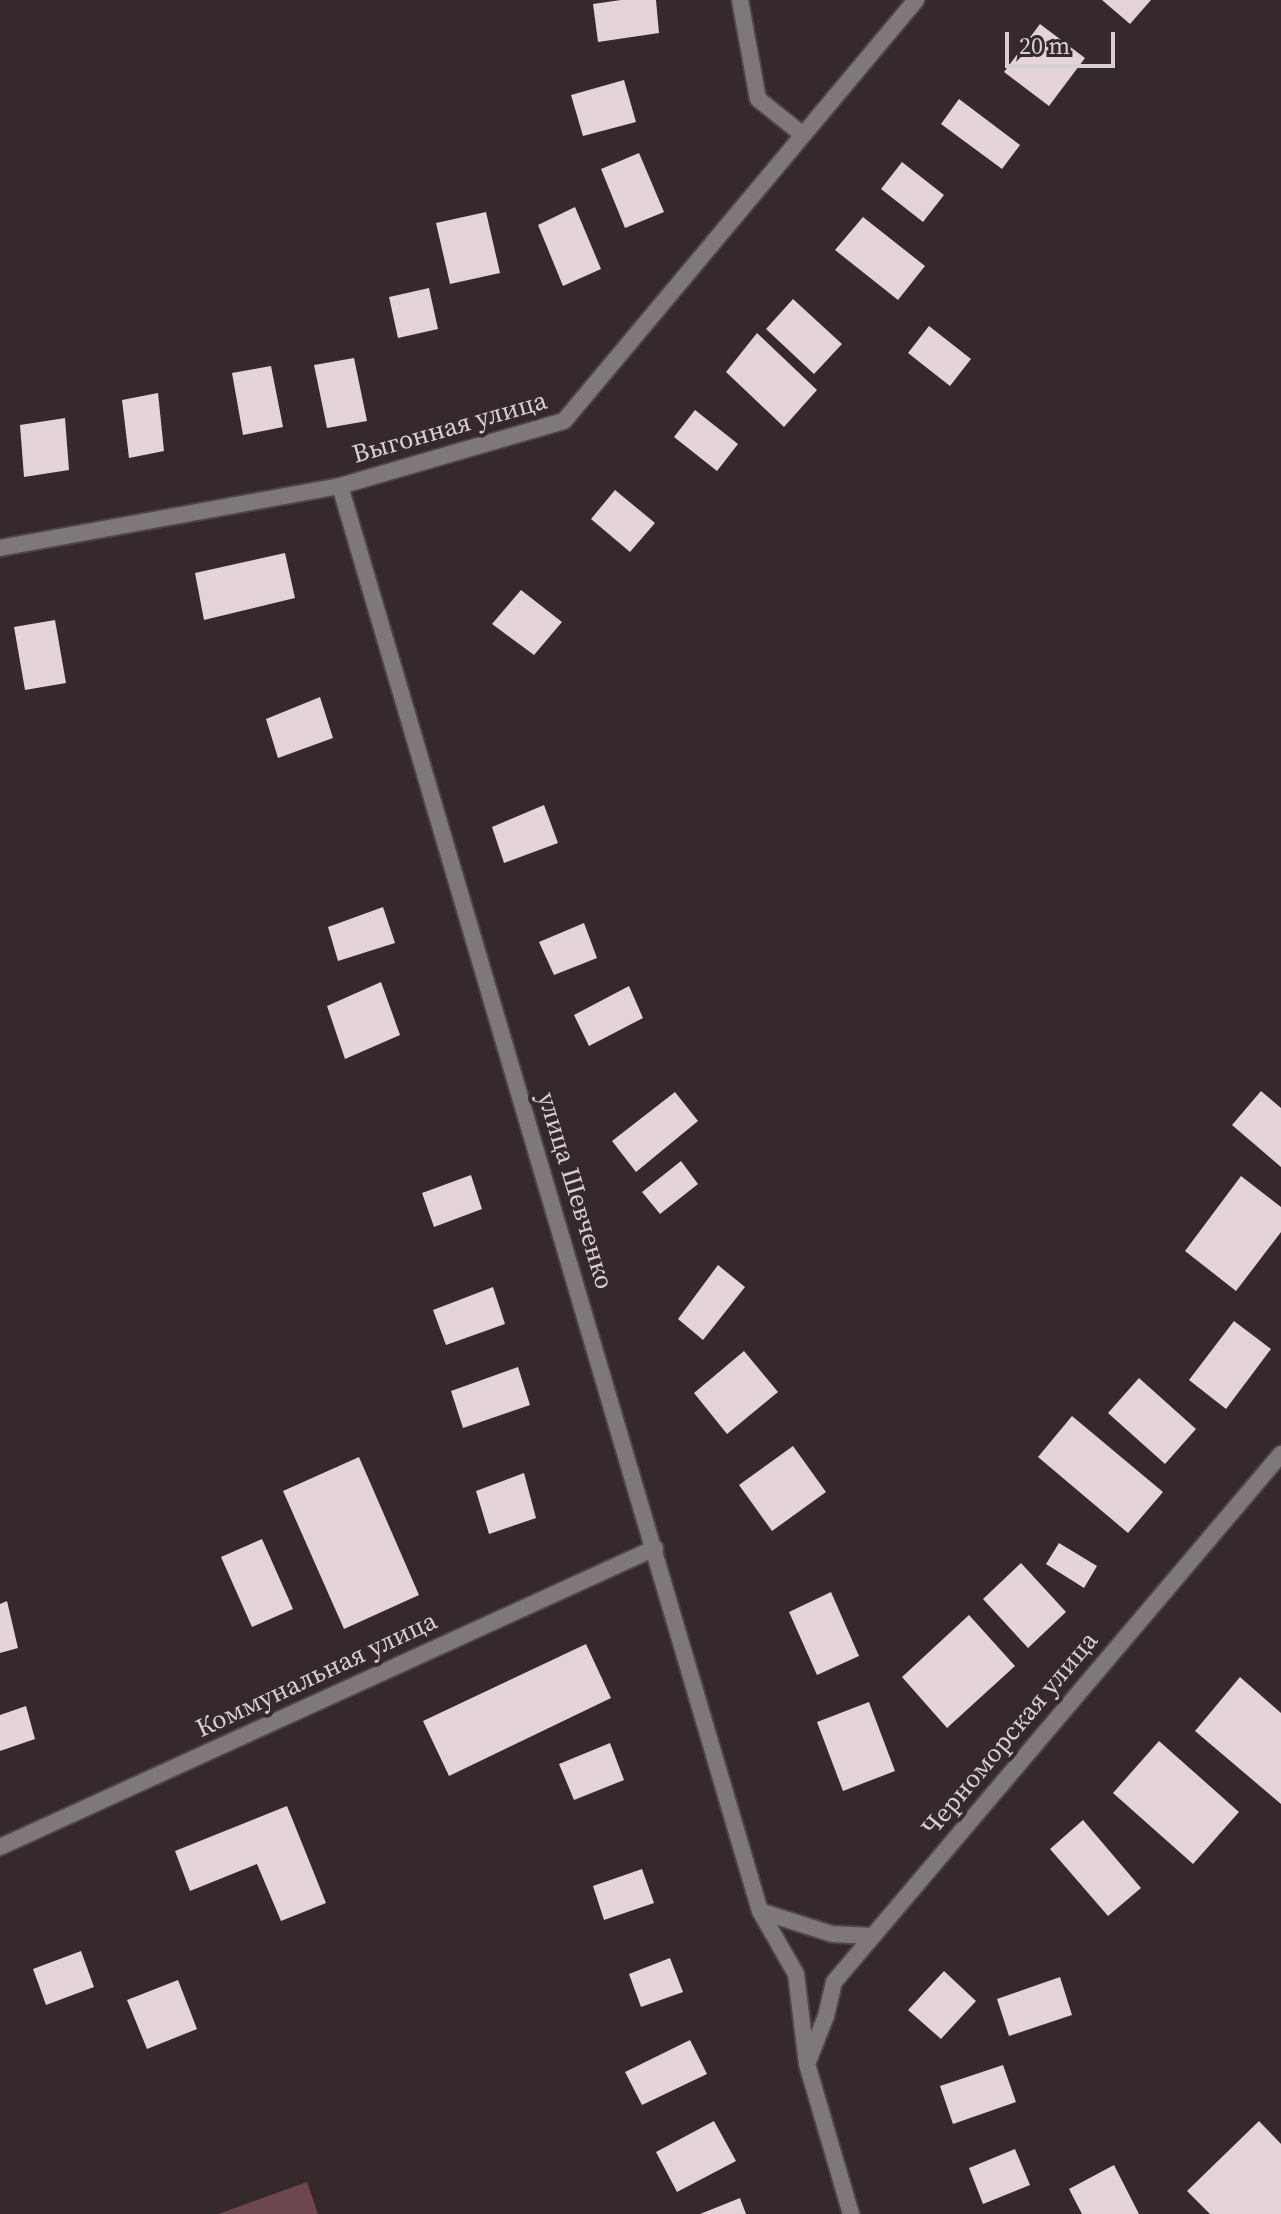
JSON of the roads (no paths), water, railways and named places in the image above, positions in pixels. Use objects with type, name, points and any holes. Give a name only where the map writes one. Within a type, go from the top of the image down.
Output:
[{"type":"street","points":[[740,0],[758,99],[803,135]]},
{"type":"street","name":"Выгонная улица","points":[[0,548],[340,486],[564,421],[916,0]]},
{"type":"street","name":"улица Шевченко","points":[[340,486],[760,1911],[796,1974],[807,2064],[851,2214]]},
{"type":"street","name":"Черноморская улица","points":[[807,2064],[826,2016],[834,1982],[1281,1454]]},
{"type":"street","name":"Коммунальная улица","points":[[0,1847],[655,1548]]},
{"type":"street","points":[[760,1911],[832,1934],[872,1936]]}]
